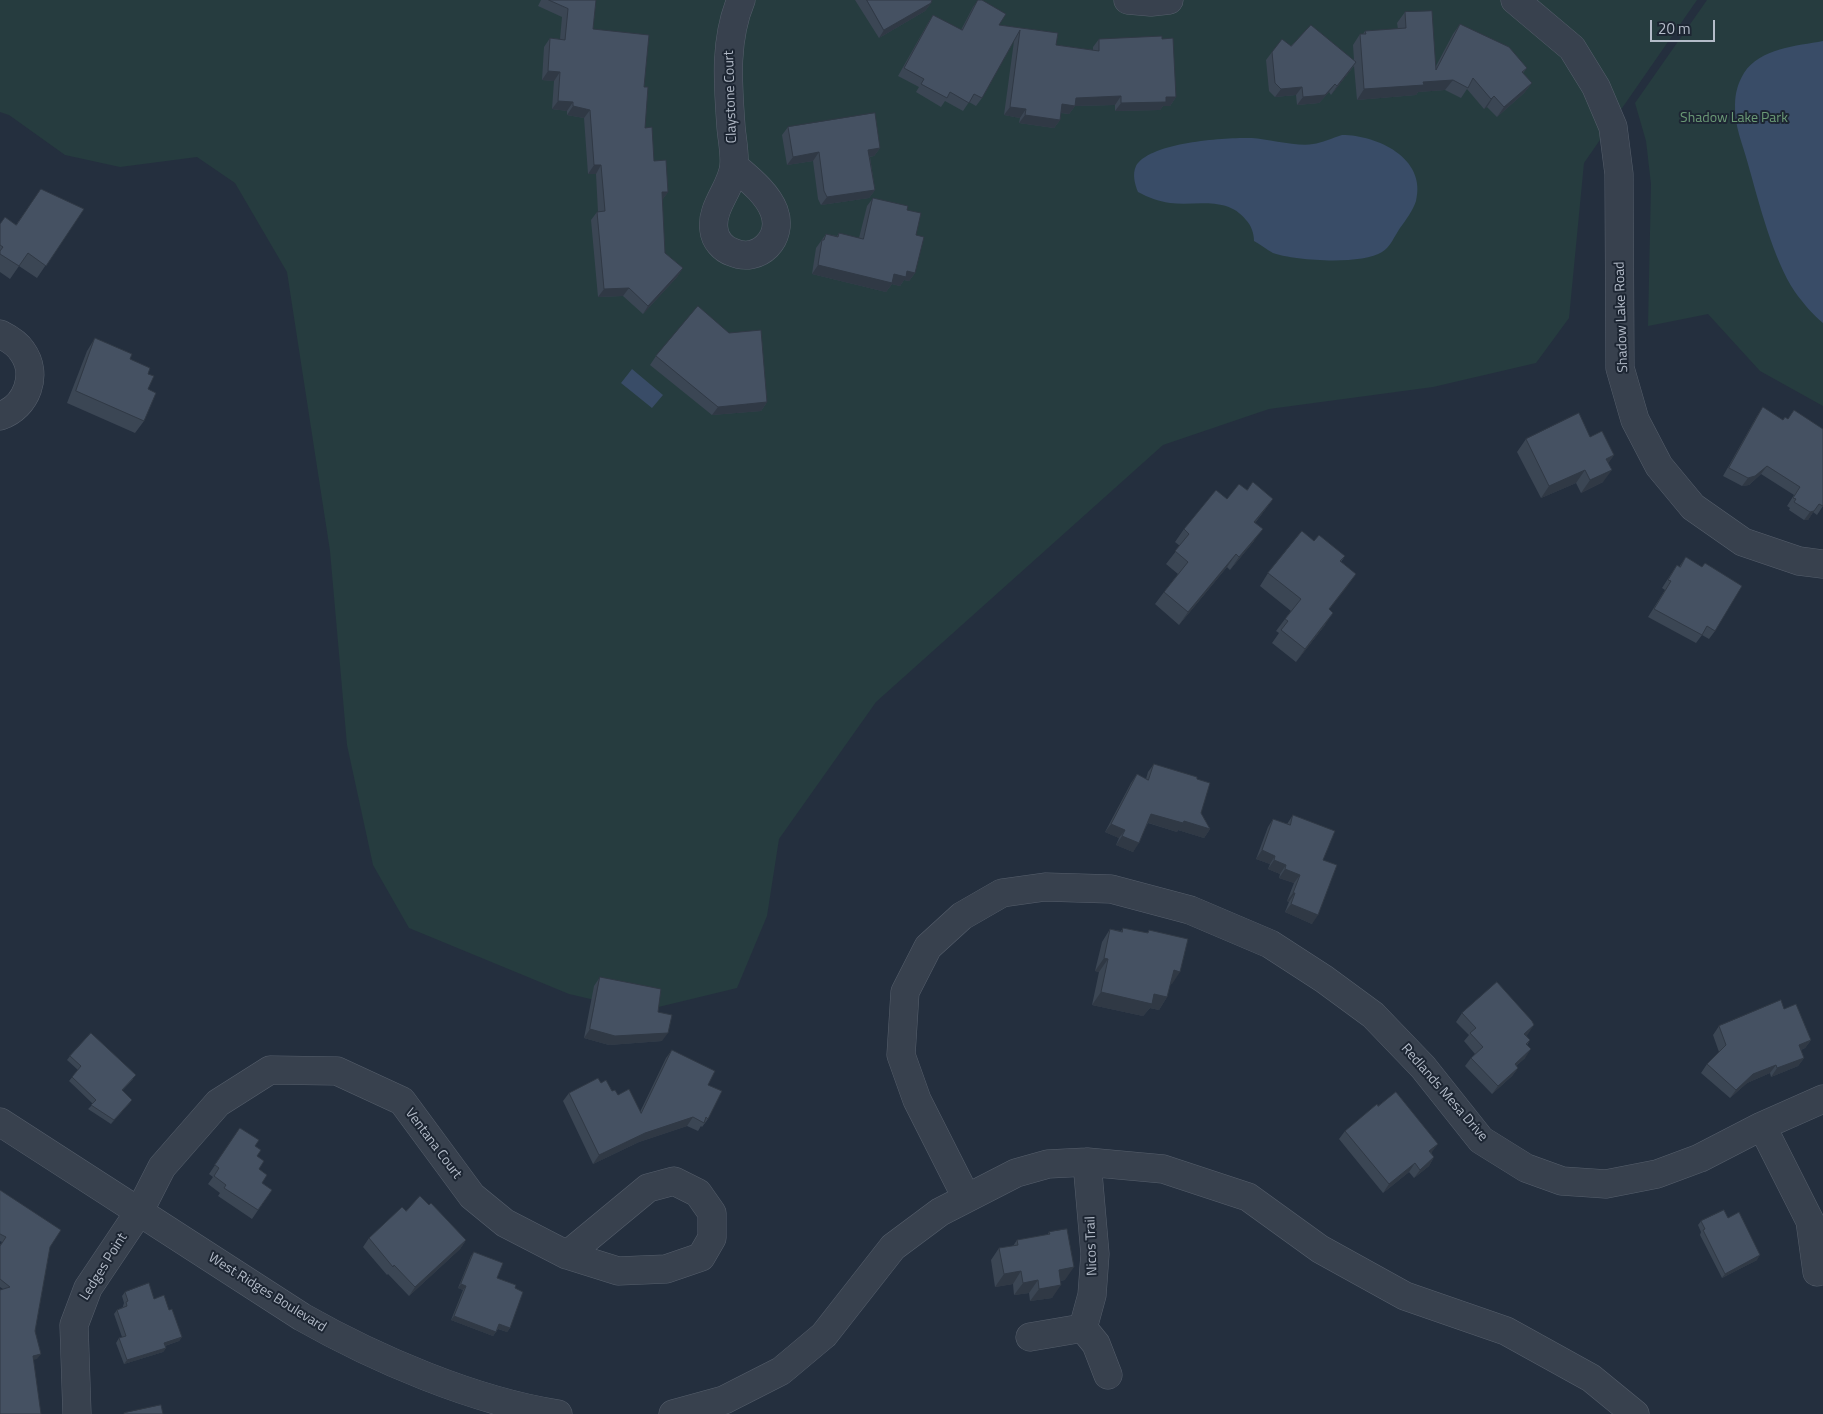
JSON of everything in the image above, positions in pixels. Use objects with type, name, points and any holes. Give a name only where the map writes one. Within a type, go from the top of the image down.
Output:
[{"type":"street","name":"Claystone Court","points":[[734,166],[727,80],[729,42],[741,0]]},
{"type":"street","points":[[1128,0],[1152,2],[1168,0]]},
{"type":"street","name":"Shadow Lake Road","points":[[1515,0],[1572,48],[1596,87],[1613,127],[1619,174],[1620,368],[1635,420],[1659,466],[1693,507],[1743,542],[1800,561],[1823,564]]},
{"type":"street","points":[[0,334],[11,340],[22,350],[28,363],[30,378],[27,392],[19,404],[0,416]]},
{"type":"street","name":"Redlands Mesa Drive","points":[[966,1197],[917,1100],[901,1055],[905,992],[928,948],[962,916],[1002,893],[1045,887],[1111,889],[1190,910],[1270,944],[1324,979],[1373,1015],[1423,1067],[1481,1140],[1526,1168],[1562,1181],[1606,1184],[1657,1174],[1700,1158],[1762,1126],[1823,1099]]},
{"type":"street","name":"Ventana Court","points":[[139,1212],[162,1167],[218,1103],[270,1070],[337,1071],[402,1101],[472,1196],[505,1223],[567,1255],[618,1272],[666,1269],[701,1257],[712,1238],[712,1213],[698,1193],[674,1181],[648,1188],[567,1255]]},
{"type":"street","name":"West Ridges Boulevard","points":[[0,1122],[302,1317],[362,1349],[477,1394],[510,1404],[558,1414]]},
{"type":"street","points":[[1762,1126],[1810,1222],[1817,1272]]},
{"type":"street","points":[[673,1414],[724,1400],[781,1371],[824,1335],[893,1247],[940,1212],[1016,1173],[1048,1164],[1087,1162],[1163,1169],[1248,1197],[1320,1249],[1405,1296],[1506,1330],[1592,1378],[1635,1414]]},
{"type":"street","name":"Nicos Trail","points":[[1083,1328],[1092,1296],[1095,1254],[1087,1162]]},
{"type":"street","name":"Ledges Point","points":[[77,1414],[73,1344],[74,1325],[80,1306],[97,1271],[139,1212]]},
{"type":"street","points":[[1030,1337],[1083,1328],[1096,1344],[1108,1375]]},
{"type":"green space","points":[[0,0],[1697,0],[1584,163],[1569,318],[1536,363],[1433,387],[1269,409],[1163,445],[876,702],[779,839],[767,916],[737,988],[642,1011],[569,994],[409,928],[373,865],[347,745],[330,551],[287,272],[235,183],[197,157],[120,167],[65,155],[9,115],[0,112]]},
{"type":"green space","name":"Shadow Lake Park","points":[[1707,0],[1823,0],[1823,406],[1760,371],[1708,314],[1648,326],[1651,184],[1646,141],[1635,103]]},
{"type":"water","points":[[1823,41],[1823,323],[1808,309],[1795,292],[1773,247],[1739,135],[1735,105],[1736,92],[1744,73],[1759,58],[1791,47]]},
{"type":"water","points":[[1342,135],[1370,139],[1384,145],[1407,161],[1414,173],[1417,186],[1416,201],[1413,208],[1387,248],[1373,256],[1345,260],[1312,260],[1273,253],[1254,241],[1253,232],[1248,222],[1230,208],[1221,205],[1180,204],[1161,201],[1138,192],[1135,183],[1136,166],[1144,158],[1156,151],[1172,146],[1208,140],[1240,138],[1307,145],[1320,143]]},
{"type":"water","points":[[632,369],[663,395],[652,408],[621,383]]},
{"type":"building","points":[[549,0],[596,0],[593,29],[649,35],[644,87],[648,87],[645,128],[652,127],[654,161],[666,160],[668,192],[662,192],[665,253],[683,268],[648,306],[629,288],[604,289],[597,212],[605,211],[601,165],[594,165],[590,110],[573,106],[573,102],[558,101],[560,72],[548,71],[550,38],[565,40],[568,9]]},
{"type":"building","points":[[867,0],[932,0],[931,3],[884,30]]},
{"type":"building","points":[[978,0],[982,0],[1006,14],[999,25],[1058,33],[1056,45],[1099,51],[1099,39],[1162,36],[1162,39],[1173,38],[1176,97],[1166,97],[1166,102],[1121,103],[1121,96],[1076,98],[1075,106],[1062,104],[1060,120],[1025,115],[1026,109],[1010,107],[1020,30],[982,98],[974,94],[969,103],[950,92],[947,98],[921,84],[924,79],[904,68],[933,15],[962,30]]},
{"type":"building","points":[[1432,11],[1436,70],[1460,24],[1509,47],[1527,68],[1522,72],[1532,83],[1504,107],[1494,96],[1491,99],[1473,78],[1468,88],[1453,80],[1423,82],[1424,85],[1364,89],[1360,34],[1366,34],[1365,31],[1406,28],[1405,12]]},
{"type":"building","points":[[1311,25],[1356,62],[1337,86],[1335,84],[1325,95],[1303,97],[1302,87],[1281,89],[1275,83],[1272,52],[1282,39],[1291,46]]},
{"type":"building","points":[[875,113],[880,148],[868,150],[875,190],[827,197],[824,191],[819,152],[793,157],[788,127]]},
{"type":"building","points":[[41,189],[84,209],[46,266],[28,253],[19,266],[0,254],[3,247],[0,245],[0,224],[5,217],[16,225]]},
{"type":"building","points":[[873,198],[908,206],[907,210],[921,213],[916,235],[924,237],[915,273],[907,271],[906,277],[894,274],[892,283],[818,265],[822,240],[824,240],[826,234],[838,237],[839,233],[863,239]]},
{"type":"building","points":[[698,306],[729,333],[761,330],[767,402],[718,407],[656,356]]},
{"type":"building","points":[[95,338],[132,354],[130,359],[150,368],[148,374],[154,376],[148,389],[156,393],[144,421],[76,391]]},
{"type":"building","points":[[1763,407],[1783,420],[1785,417],[1788,419],[1794,410],[1823,429],[1823,506],[1819,504],[1814,511],[1810,512],[1794,502],[1796,499],[1793,498],[1800,487],[1767,466],[1755,476],[1748,478],[1729,468]]},
{"type":"building","points":[[1579,413],[1590,437],[1602,431],[1614,455],[1606,459],[1612,470],[1590,480],[1585,470],[1549,486],[1526,439]]},
{"type":"building","points":[[1253,482],[1273,499],[1254,522],[1263,529],[1239,557],[1236,554],[1188,612],[1164,592],[1188,562],[1175,551],[1189,534],[1184,529],[1216,490],[1227,499],[1239,484],[1247,490]]},
{"type":"building","points":[[1302,531],[1314,541],[1319,535],[1345,556],[1340,561],[1356,574],[1329,609],[1333,613],[1305,649],[1281,630],[1288,621],[1285,619],[1301,599],[1268,573]]},
{"type":"building","points":[[1686,557],[1702,567],[1705,563],[1742,586],[1715,631],[1707,626],[1702,635],[1654,609],[1671,581],[1668,580],[1677,565],[1680,567]]},
{"type":"building","points":[[1154,764],[1197,777],[1197,779],[1210,783],[1201,813],[1210,829],[1151,814],[1139,843],[1122,836],[1125,830],[1111,824],[1137,774],[1148,780]]},
{"type":"building","points":[[1293,815],[1335,831],[1323,860],[1337,865],[1318,915],[1291,904],[1300,875],[1285,869],[1286,865],[1274,860],[1275,856],[1262,850],[1273,819],[1290,825]]},
{"type":"building","points":[[1123,928],[1148,933],[1149,930],[1188,939],[1180,972],[1174,970],[1167,997],[1154,994],[1152,1004],[1101,992],[1108,959],[1104,958],[1110,929],[1122,932]]},
{"type":"building","points":[[600,977],[661,989],[658,1012],[672,1015],[668,1033],[615,1036],[590,1029]]},
{"type":"building","points":[[1497,982],[1534,1025],[1524,1034],[1530,1040],[1526,1044],[1531,1049],[1515,1064],[1518,1068],[1498,1086],[1471,1058],[1483,1047],[1470,1033],[1476,1028],[1462,1013]]},
{"type":"building","points":[[1781,1000],[1784,1009],[1796,1004],[1811,1040],[1799,1045],[1804,1058],[1777,1068],[1776,1065],[1753,1074],[1736,1090],[1707,1064],[1726,1045],[1719,1026]]},
{"type":"building","points":[[91,1033],[136,1075],[122,1090],[132,1100],[114,1120],[91,1105],[96,1100],[72,1077],[81,1066],[70,1056]]},
{"type":"building","points":[[672,1050],[715,1071],[708,1085],[722,1091],[708,1119],[706,1117],[704,1123],[693,1117],[645,1133],[599,1155],[569,1093],[598,1078],[601,1083],[606,1080],[612,1091],[615,1090],[618,1095],[629,1089],[641,1113]]},
{"type":"building","points":[[1396,1092],[1438,1144],[1429,1151],[1434,1157],[1420,1170],[1415,1163],[1389,1184],[1345,1131],[1377,1104],[1378,1106]]},
{"type":"building","points":[[240,1128],[259,1140],[255,1146],[261,1150],[257,1156],[264,1161],[259,1169],[267,1175],[262,1183],[272,1190],[258,1210],[224,1188],[226,1185],[214,1176],[219,1168],[215,1165]]},
{"type":"building","points":[[0,1190],[61,1230],[50,1247],[35,1331],[41,1354],[33,1356],[41,1414],[0,1414],[0,1290],[10,1287],[0,1279],[0,1246],[6,1237],[0,1234]]},
{"type":"building","points":[[420,1196],[429,1205],[431,1203],[466,1240],[415,1287],[394,1265],[393,1267],[369,1238],[402,1207],[406,1211]]},
{"type":"building","points":[[1724,1210],[1728,1218],[1739,1212],[1760,1255],[1725,1274],[1703,1230],[1705,1229],[1701,1221]]},
{"type":"building","points":[[1067,1229],[1074,1267],[1059,1270],[1061,1285],[1039,1289],[1038,1280],[1023,1283],[1021,1271],[1004,1274],[999,1248],[1018,1245],[1017,1240]]},
{"type":"building","points":[[474,1252],[503,1263],[497,1278],[516,1285],[515,1288],[523,1292],[510,1328],[499,1324],[496,1332],[454,1316],[466,1286],[461,1284]]},
{"type":"building","points":[[149,1283],[154,1299],[164,1295],[169,1310],[172,1309],[182,1337],[164,1343],[166,1348],[127,1360],[119,1338],[126,1336],[117,1310],[127,1306],[126,1302],[128,1301],[125,1292]]},
{"type":"building","points":[[161,1405],[163,1414],[124,1414],[124,1413]]}]
